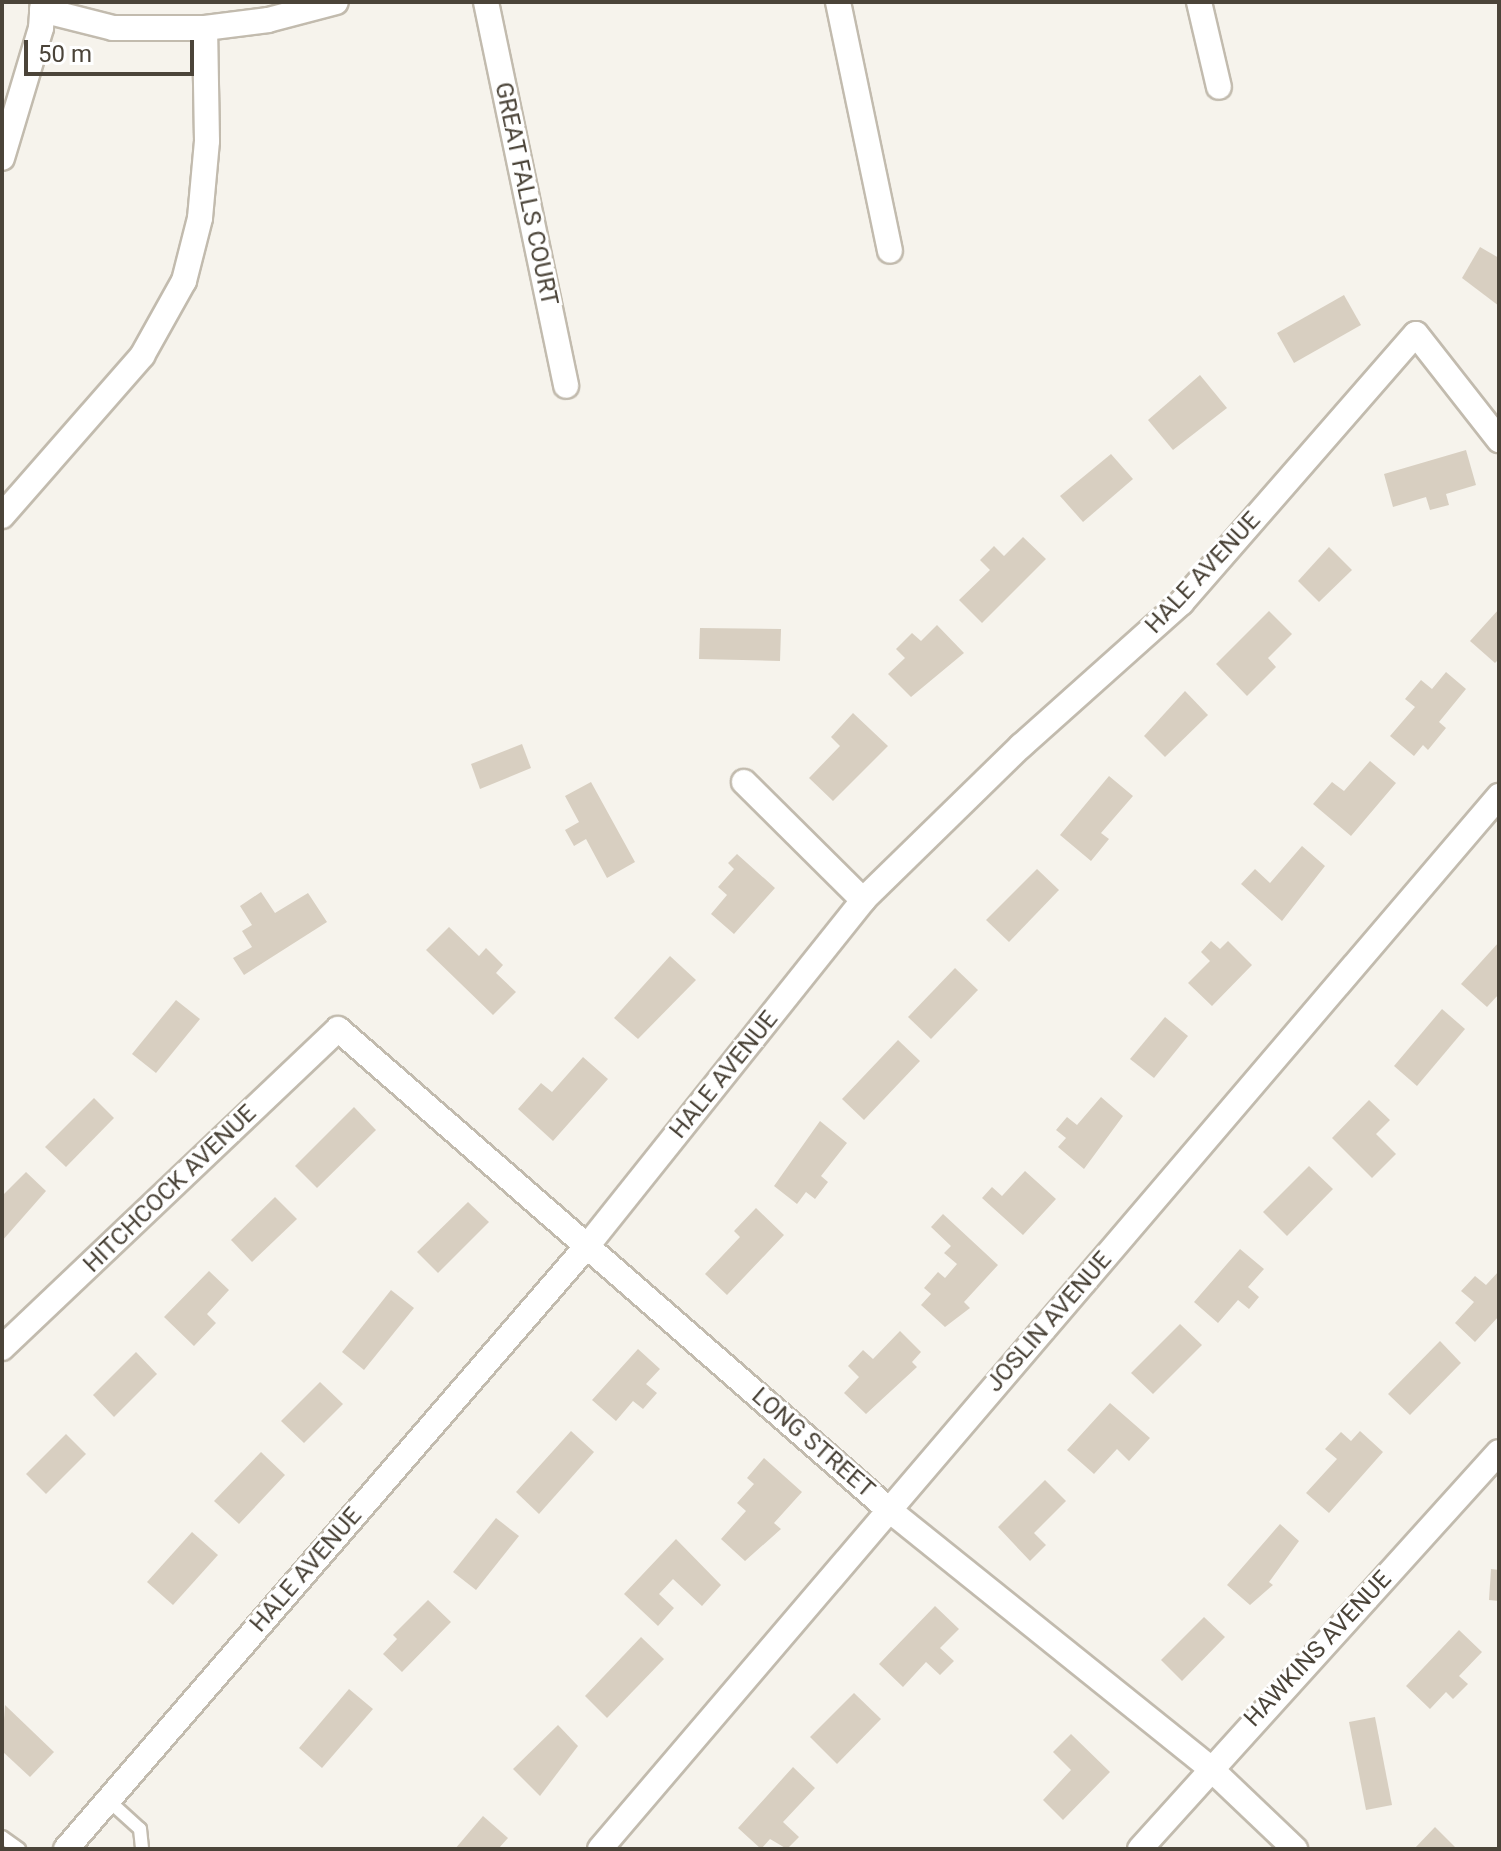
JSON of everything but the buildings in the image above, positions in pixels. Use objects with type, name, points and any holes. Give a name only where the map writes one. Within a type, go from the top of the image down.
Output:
[{"type":"street","points":[[2,158],[43,6],[113,28],[205,28],[268,20],[336,2]]},
{"type":"street","name":"GREAT FALLS COURT","points":[[486,2],[566,386]]},
{"type":"street","points":[[838,2],[890,251]]},
{"type":"street","points":[[1199,2],[1219,87]]},
{"type":"street","points":[[2,516],[142,356],[184,281],[200,218],[207,141],[205,28]]},
{"type":"street","name":"HALE AVENUE","points":[[66,1849],[588,1245],[863,900],[1021,746],[1181,603],[1416,334],[1499,440]]},
{"type":"street","points":[[744,782],[863,900]]},
{"type":"street","name":"JOSLIN AVENUE","points":[[600,1849],[1499,796]]},
{"type":"street","name":"LONG STREET","points":[[338,1029],[888,1509],[1209,1767],[1295,1849]]},
{"type":"street","name":"HITCHCOCK AVENUE","points":[[2,1348],[338,1029]]},
{"type":"street","name":"HAWKINS AVENUE","points":[[1140,1849],[1209,1767],[1499,1452]]},
{"type":"lane","points":[[108,1800],[140,1829],[142,1849]]},
{"type":"lane","points":[[2,1837],[19,1849]]}]
